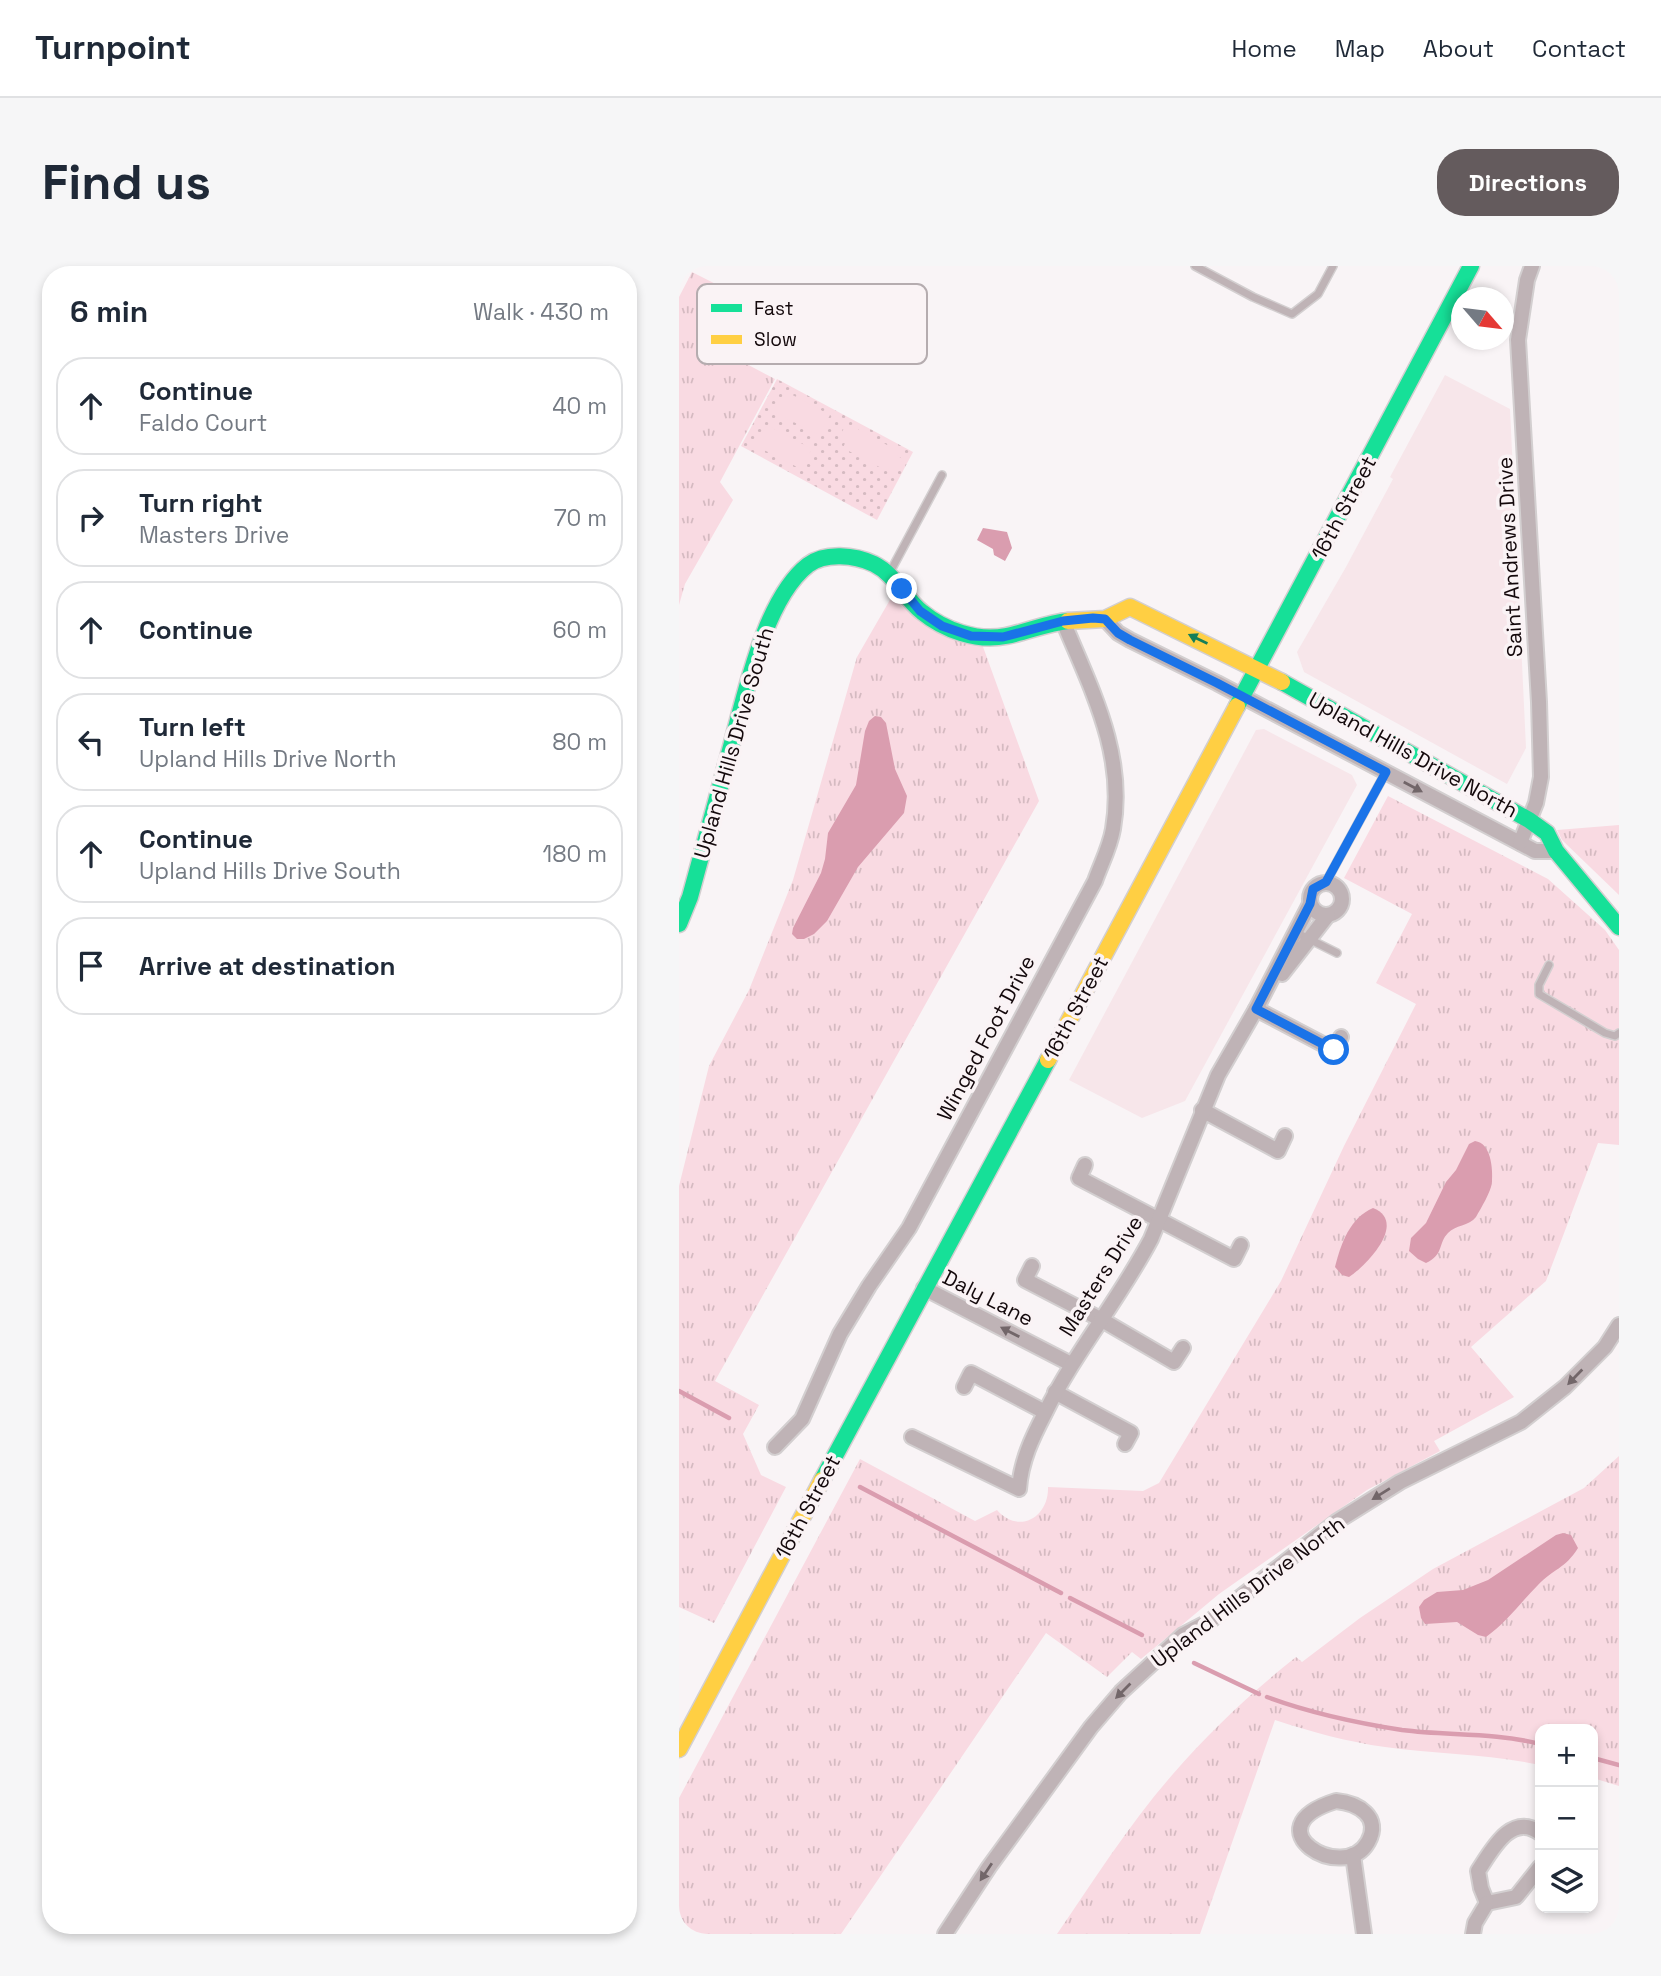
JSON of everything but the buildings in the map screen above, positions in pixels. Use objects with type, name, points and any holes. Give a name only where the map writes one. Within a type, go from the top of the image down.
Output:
[{"type":"main road","name":"16th Street","points":[[679,1749],[924,1288],[1259,669],[1471,266]]},
{"type":"main road","name":"Upland Hills Drive South","points":[[679,924],[694,884],[756,655],[776,607],[792,582],[809,564],[820,559],[846,556],[874,564],[889,574],[920,611],[942,626],[971,636],[1003,637],[1063,621],[1105,619],[1130,607],[1259,669]]},
{"type":"main road","name":"Upland Hills Drive North","points":[[1259,669],[1529,820],[1547,833],[1556,851],[1619,927]]},
{"type":"street","name":"Saint Andrews Drive","points":[[1520,843],[1539,792],[1541,752],[1518,340],[1527,280],[1532,266]]},
{"type":"street","points":[[1105,619],[1118,633],[1130,640],[1244,697]]},
{"type":"street","name":"Winged Foot Drive","points":[[775,1447],[802,1419],[840,1334],[909,1228],[1095,881],[1113,831],[1117,777],[1105,723],[1063,621]]},
{"type":"street","name":"Upland Hills Drive North","points":[[1244,697],[1535,851],[1556,851]]},
{"type":"street","name":"Masters Drive","points":[[912,1437],[1019,1489],[1024,1458],[1055,1392],[1140,1261],[1160,1221],[1218,1075],[1302,936],[1313,889],[1326,882],[1340,890],[1342,901],[1337,910],[1302,936]]},
{"type":"street","points":[[1310,904],[1317,913],[1328,915]]},
{"type":"street","points":[[1256,1009],[1334,1050],[1341,1037]]},
{"type":"street","points":[[1202,1110],[1277,1151],[1285,1136]]},
{"type":"street","points":[[1085,1165],[1079,1178],[1234,1259],[1241,1245]]},
{"type":"street","points":[[1032,1266],[1025,1280],[1102,1320],[1174,1363],[1183,1348]]},
{"type":"street","name":"Daly Lane","points":[[924,1288],[1071,1364]]},
{"type":"street","name":"Upland Hills Drive North","points":[[945,1934],[1021,1821],[1091,1727],[1121,1692],[1174,1643],[1183,1635],[1210,1621],[1336,1522],[1400,1482],[1521,1422],[1565,1387],[1605,1347],[1619,1325]]},
{"type":"street","points":[[964,1387],[971,1373],[1045,1412]]},
{"type":"street","points":[[1055,1392],[1131,1433],[1125,1444]]},
{"type":"street","points":[[1336,1801],[1360,1807],[1368,1814],[1373,1827],[1362,1850],[1353,1855],[1334,1857],[1320,1855],[1311,1850],[1299,1833],[1301,1821],[1321,1805],[1336,1801]]},
{"type":"street","points":[[1487,1903],[1478,1871],[1494,1846],[1509,1829],[1523,1826],[1535,1829]]},
{"type":"street","points":[[1353,1855],[1364,1934]]},
{"type":"street","points":[[1473,1934],[1475,1923],[1487,1903],[1515,1897],[1535,1873]]},
{"type":"lane","points":[[1195,266],[1292,314],[1318,294],[1333,266]]},
{"type":"lane","points":[[889,574],[942,475]]},
{"type":"lane","points":[[1326,882],[1386,772]]},
{"type":"lane","points":[[1302,936],[1337,953]]},
{"type":"lane","points":[[1549,965],[1539,985],[1539,994],[1605,1032],[1615,1036],[1619,1033]]},
{"type":"shaded area","points":[[1445,375],[1510,409],[1526,748],[1507,784],[1304,672],[1297,652],[1346,567],[1393,479],[1390,477]]},
{"type":"shaded area","points":[[983,528],[1007,532],[1012,548],[1005,561],[994,555],[993,549],[977,540]]},
{"type":"shaded area","points":[[875,716],[881,717],[886,723],[895,769],[907,796],[904,813],[858,867],[827,921],[814,934],[797,939],[792,934],[793,928],[821,873],[828,833],[856,785],[865,731],[869,721]]},
{"type":"shaded area","points":[[1264,729],[1352,775],[1357,785],[1185,1101],[1142,1118],[1069,1080],[1256,730]]},
{"type":"shaded area","points":[[1475,1141],[1485,1146],[1490,1157],[1490,1190],[1476,1217],[1448,1233],[1436,1256],[1426,1263],[1409,1251],[1411,1238],[1426,1223],[1446,1182],[1456,1170],[1469,1144]]},
{"type":"shaded area","points":[[1373,1208],[1383,1214],[1387,1223],[1386,1233],[1374,1254],[1357,1271],[1349,1277],[1342,1275],[1335,1267],[1344,1240],[1358,1218]]},
{"type":"shaded area","points":[[1563,1533],[1571,1535],[1578,1548],[1573,1555],[1543,1580],[1507,1619],[1486,1637],[1457,1622],[1425,1624],[1421,1618],[1419,1607],[1424,1600],[1437,1592],[1463,1590],[1488,1580]]},
{"type":"green space","points":[[692,272],[716,284],[697,284],[697,364],[747,364],[775,379],[720,482],[733,500],[685,584],[679,605],[679,297]]},
{"type":"green space","points":[[777,379],[913,452],[877,520],[741,446]]},
{"type":"green space","points":[[785,391],[830,415],[819,435],[774,412]]},
{"type":"green space","points":[[767,425],[812,449],[801,469],[756,446]]},
{"type":"green space","points":[[854,427],[898,451],[896,455],[903,459],[897,470],[890,467],[887,471],[843,448],[845,443],[838,439],[844,428],[851,431]]},
{"type":"green space","points":[[891,598],[931,628],[982,644],[1039,801],[715,1381],[759,1405],[743,1434],[761,1475],[786,1487],[714,1623],[679,1607],[679,1186],[709,1066],[749,990],[793,880],[857,657]]},
{"type":"green space","points":[[1388,796],[1548,879],[1605,930],[1619,950],[1619,1145],[1598,1143],[1546,1281],[1471,1347],[1514,1397],[1434,1441],[1440,1451],[1367,1490],[1219,1594],[1141,1659],[1132,1652],[1107,1677],[1046,1633],[841,1934],[679,1934],[679,1798],[860,1459],[975,1521],[997,1510],[1014,1521],[1031,1519],[1044,1507],[1048,1487],[1143,1491],[1159,1483],[1281,1281],[1344,1146],[1416,1004],[1376,983],[1412,914],[1344,878]]},
{"type":"green space","points":[[1619,825],[1619,895],[1562,840],[1557,830]]},
{"type":"green space","points":[[1619,1456],[1619,1786],[1598,1780],[1598,1724],[1535,1724],[1535,1764],[1371,1745],[1275,1720],[1200,1934],[1057,1934],[1157,1793],[1202,1742],[1263,1684],[1296,1657],[1302,1662],[1360,1618],[1433,1569],[1584,1488]]},
{"type":"waterway","points":[[679,1391],[729,1418]]},
{"type":"waterway","points":[[860,1487],[1061,1593]]},
{"type":"waterway","points":[[1070,1598],[1142,1635]]},
{"type":"waterway","points":[[1194,1663],[1259,1694]]},
{"type":"waterway","points":[[1267,1697],[1317,1713],[1385,1727],[1535,1743]]},
{"type":"waterway","points":[[1598,1759],[1619,1765]]},
{"type":"traffic: fast","points":[[1237,706],[1471,266]]},
{"type":"traffic: fast","points":[[679,924],[690,897],[757,653],[779,602],[792,581],[808,565],[823,558],[840,556],[874,564],[888,574],[916,606],[931,618],[972,636],[1006,636],[1068,621]]},
{"type":"traffic: fast","points":[[1282,682],[1529,820],[1547,833],[1556,851],[1619,927]]},
{"type":"traffic: fast","points":[[822,1480],[1048,1060]]},
{"type":"traffic: slow","points":[[1068,621],[1105,619],[1130,607],[1282,682]]},
{"type":"traffic: slow","points":[[1048,1060],[1237,706]]},
{"type":"traffic: slow","points":[[679,1749],[822,1480]]},
{"type":"route","points":[[902,589],[920,611],[942,626],[971,636],[1003,637],[1063,621],[1105,619],[1118,633],[1130,640],[1386,772],[1326,882],[1316,885],[1310,894],[1310,904],[1256,1009],[1334,1050]]}]
